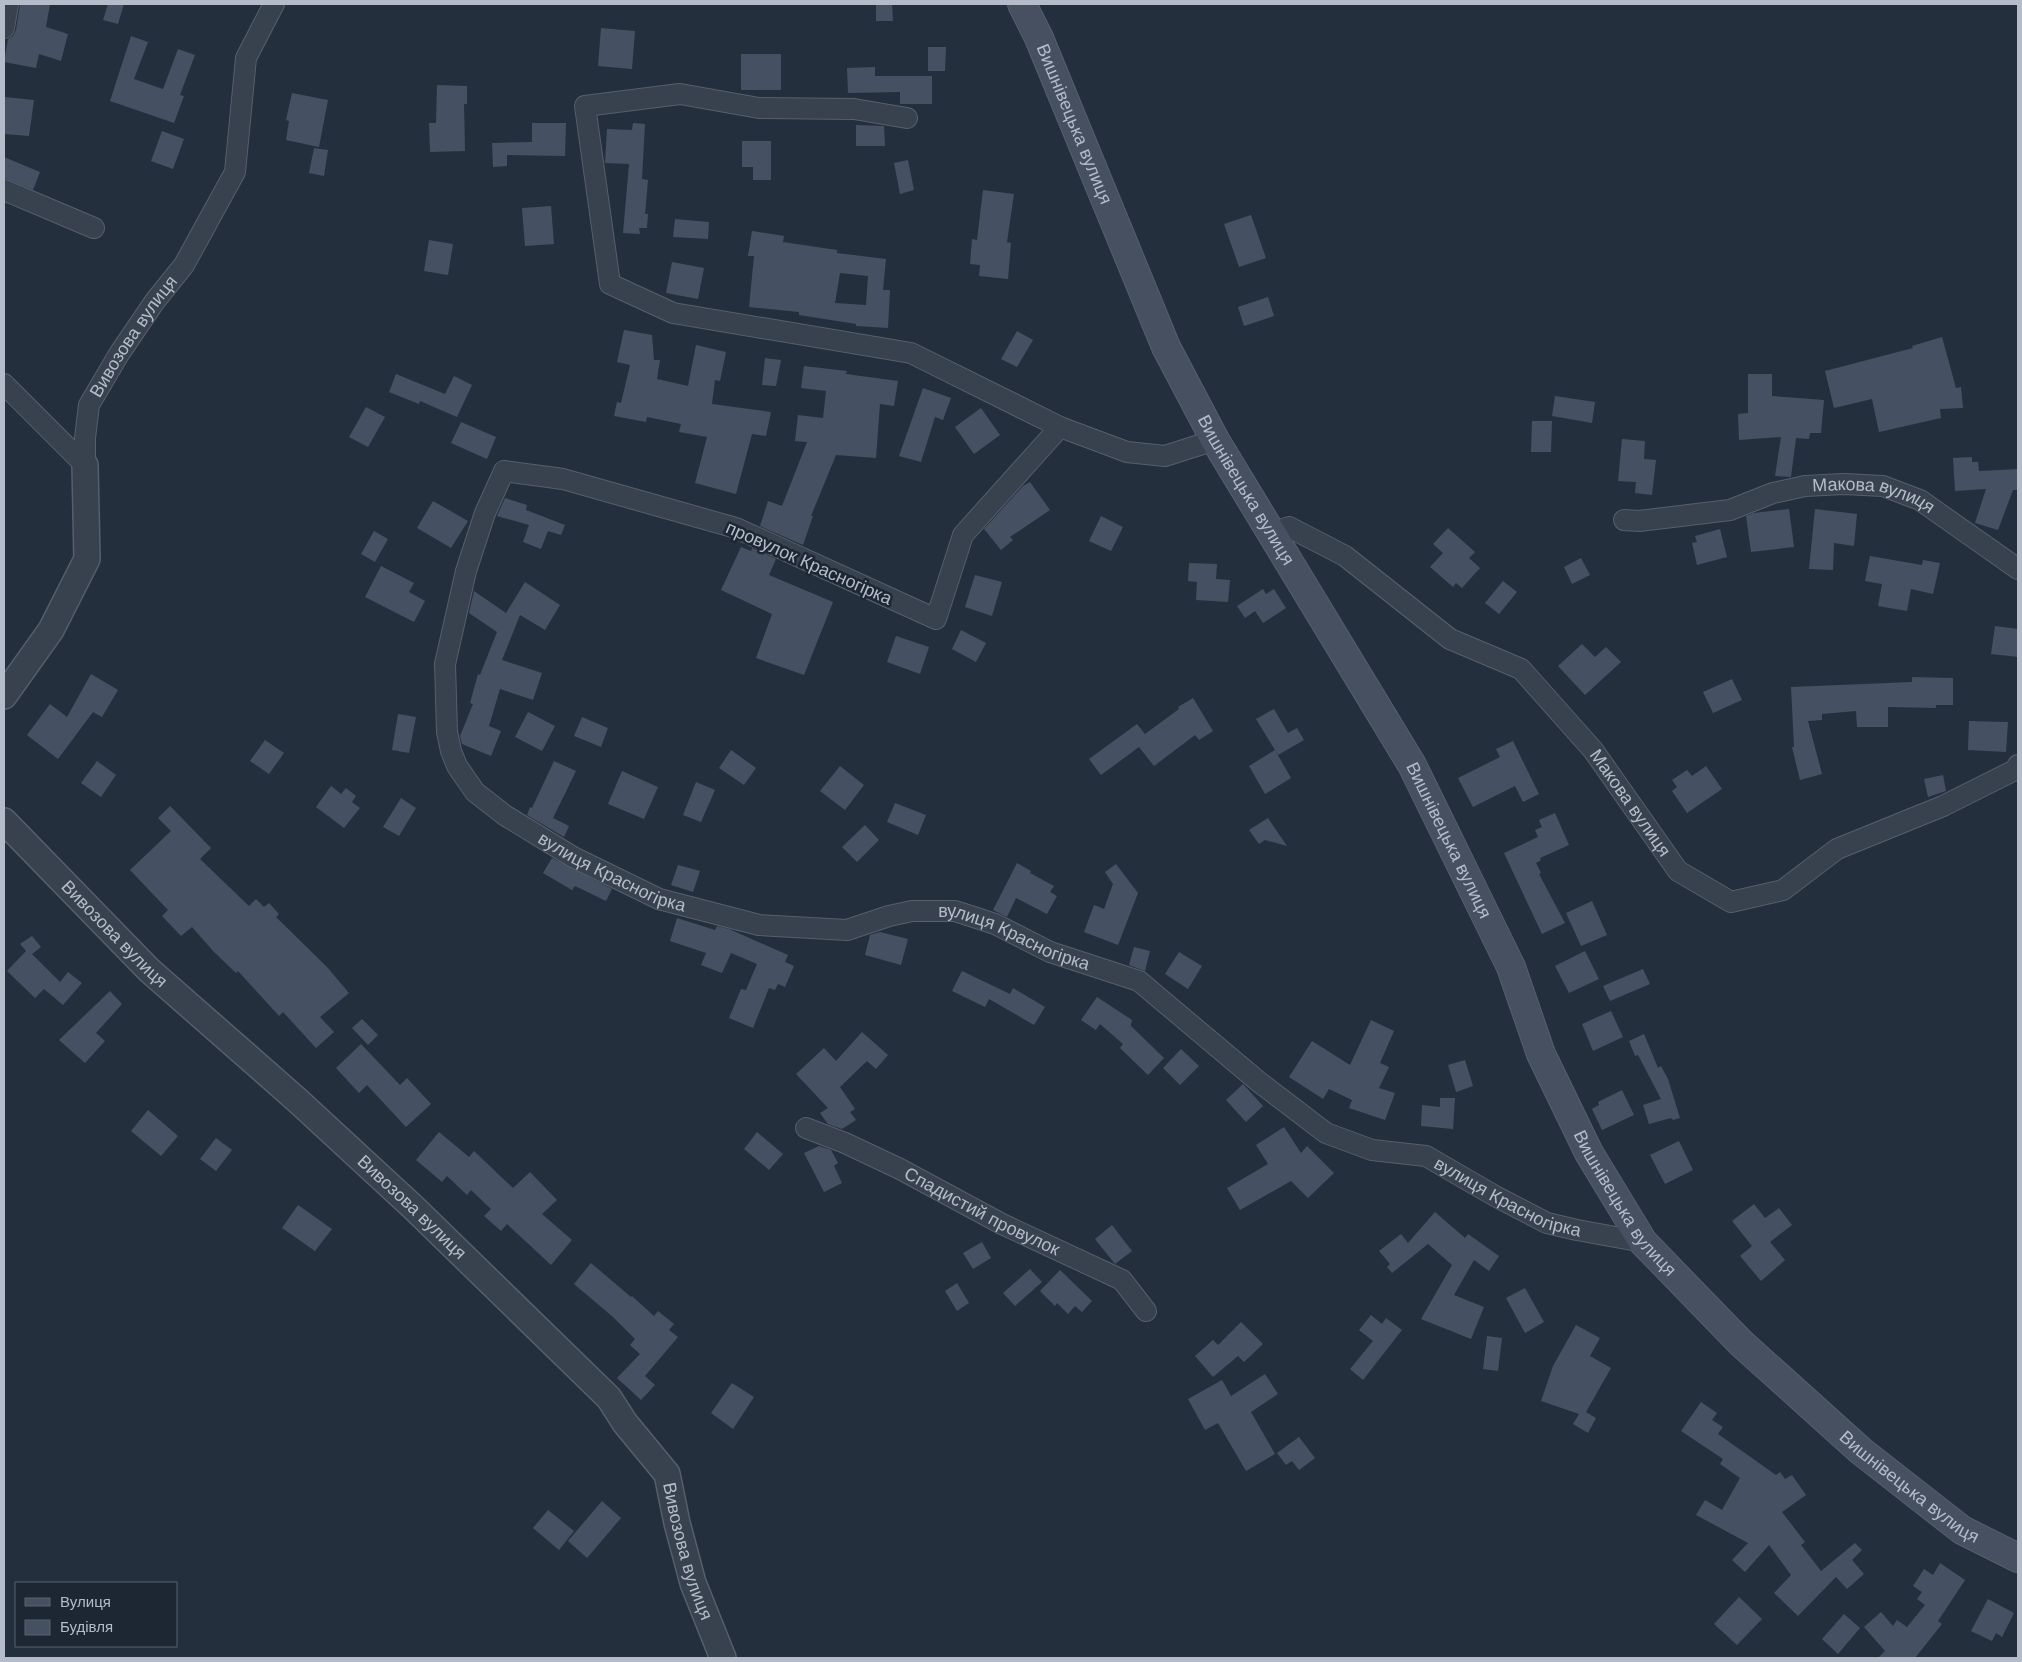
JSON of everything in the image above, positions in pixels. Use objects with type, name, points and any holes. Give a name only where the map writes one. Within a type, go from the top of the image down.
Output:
[{"type":"main road","name":"Вишнівецька вулиця","points":[[1022,4],[1039,38],[1166,347],[1215,440],[1412,765],[1511,967],[1541,1054],[1588,1153],[1643,1242],[1741,1343],[1861,1451],[1962,1530],[2018,1558]]},
{"type":"street","points":[[4,28],[8,4]]},
{"type":"street","name":"Вивозова вулиця","points":[[4,696],[52,630],[87,559],[85,438],[89,405],[119,354],[155,301],[184,265],[235,172],[246,58],[274,4]]},
{"type":"street","points":[[907,118],[854,110],[759,108],[680,94],[585,106],[610,284],[673,313],[911,353],[1060,427],[1128,452],[1165,456],[1215,440]]},
{"type":"street","points":[[4,190],[94,228]]},
{"type":"street","points":[[4,384],[85,465]]},
{"type":"street","name":"провулок Красногірка","points":[[445,664],[466,572],[485,513],[504,471],[564,479],[736,528],[936,619],[963,535],[1060,427]]},
{"type":"street","name":"Макова вулиця","points":[[1624,520],[1639,521],[1730,510],[1773,493],[1805,486],[1844,484],[1883,486],[1920,500],[2018,569]]},
{"type":"street","name":"Макова вулиця","points":[[1272,533],[1289,527],[1345,556],[1450,639],[1521,668],[1593,750],[1678,871],[1731,902],[1783,890],[1837,849],[1943,806],[2015,770],[2018,765]]},
{"type":"street","name":"вулиця Красногірка","points":[[445,664],[445,708],[451,751],[456,766],[470,785],[506,816],[573,857],[614,877],[660,899],[759,925],[847,930],[889,916],[912,911],[955,911],[995,924],[1050,952],[1139,981],[1259,1082],[1326,1133],[1372,1150],[1426,1156],[1494,1196],[1546,1223],[1643,1242]]},
{"type":"street","name":"Вивозова вулиця","points":[[4,821],[148,970],[297,1100],[414,1208],[609,1398],[625,1423],[667,1474],[677,1523],[693,1583],[723,1658]]},
{"type":"street","name":"Спадистий провулок","points":[[806,1128],[845,1143],[900,1169],[1002,1224],[1122,1280],[1146,1311]]},
{"type":"building","points":[[20,4],[50,4],[46,27],[68,34],[61,61],[39,54],[36,68],[4,62],[8,39],[13,36],[16,30]]},
{"type":"building","points":[[108,4],[124,4],[118,24],[103,20]]},
{"type":"building","points":[[876,4],[892,4],[893,21],[876,21]]},
{"type":"building","points":[[601,28],[635,31],[632,69],[598,66]]},
{"type":"building","points":[[131,36],[148,42],[134,79],[163,89],[178,49],[195,55],[180,95],[184,96],[174,123],[110,101]]},
{"type":"building","points":[[928,47],[946,47],[945,71],[928,71]]},
{"type":"building","points":[[741,54],[781,54],[781,90],[741,90]]},
{"type":"building","points":[[875,67],[875,76],[932,76],[932,104],[900,104],[900,92],[848,93],[847,68]]},
{"type":"building","points":[[437,85],[467,86],[467,104],[464,104],[465,151],[430,152],[429,123],[436,123]]},
{"type":"building","points":[[292,93],[328,100],[319,147],[286,140],[289,121],[286,120]]},
{"type":"building","points":[[5,97],[34,100],[29,136],[4,134]]},
{"type":"building","points":[[532,123],[566,123],[565,156],[507,155],[507,166],[493,167],[492,143],[532,142]]},
{"type":"building","points":[[633,123],[645,124],[642,179],[648,180],[645,214],[648,214],[647,228],[639,228],[640,234],[623,233],[629,164],[605,163],[607,129],[632,130]]},
{"type":"building","points":[[856,125],[884,126],[885,146],[856,146]]},
{"type":"building","points":[[162,131],[184,139],[173,169],[151,161]]},
{"type":"building","points":[[742,141],[771,141],[771,180],[753,180],[753,167],[742,167]]},
{"type":"building","points":[[314,148],[328,150],[324,176],[309,173]]},
{"type":"building","points":[[4,157],[40,172],[33,190],[4,178]]},
{"type":"building","points":[[908,160],[914,190],[900,194],[894,163]]},
{"type":"building","points":[[983,190],[1014,194],[1007,242],[1011,243],[1008,279],[979,276],[980,265],[970,264],[972,239],[977,240]]},
{"type":"building","points":[[551,206],[554,244],[525,246],[522,208]]},
{"type":"building","points":[[1251,215],[1266,258],[1239,267],[1224,224]]},
{"type":"building","points":[[675,219],[709,222],[708,239],[673,237]]},
{"type":"building","points":[[752,231],[784,236],[783,242],[837,250],[837,253],[886,259],[883,290],[890,290],[888,328],[856,326],[856,324],[799,315],[799,312],[749,307],[754,256],[748,256]],"holes":[[[840,273],[868,276],[866,305],[835,303]]]},
{"type":"building","points":[[429,240],[453,244],[448,275],[424,271]]},
{"type":"building","points":[[672,262],[704,268],[698,299],[666,293]]},
{"type":"building","points":[[1268,297],[1274,316],[1244,326],[1238,307]]},
{"type":"building","points":[[624,330],[652,335],[654,360],[660,360],[657,379],[688,386],[696,345],[726,352],[720,381],[715,380],[712,404],[771,412],[766,436],[752,434],[736,494],[695,483],[707,437],[679,432],[681,424],[647,417],[646,422],[614,416],[617,402],[621,403],[630,365],[617,362]]},
{"type":"building","points":[[1017,331],[1033,340],[1017,367],[1001,359]]},
{"type":"building","points":[[1942,337],[1956,388],[1961,387],[1963,408],[1940,409],[1941,418],[1879,432],[1872,399],[1834,408],[1825,371],[1913,348],[1912,346]]},
{"type":"building","points":[[765,358],[781,360],[776,386],[762,385]]},
{"type":"building","points":[[804,366],[847,371],[846,374],[898,381],[894,406],[880,404],[876,458],[836,455],[811,516],[813,516],[803,545],[760,526],[768,501],[782,506],[807,442],[795,441],[798,415],[823,418],[826,391],[801,388]]},
{"type":"building","points":[[396,374],[445,394],[454,376],[472,385],[457,417],[420,401],[419,404],[389,392]]},
{"type":"building","points":[[1748,374],[1772,374],[1772,396],[1824,400],[1821,433],[1810,433],[1809,439],[1796,438],[1791,477],[1775,476],[1781,437],[1739,440],[1738,414],[1748,413]]},
{"type":"building","points":[[923,388],[951,398],[943,420],[935,417],[921,462],[899,456]]},
{"type":"building","points":[[1555,396],[1595,402],[1592,423],[1552,416]]},
{"type":"building","points":[[366,407],[385,417],[368,447],[349,437]]},
{"type":"building","points":[[981,408],[1000,435],[974,454],[955,427]]},
{"type":"building","points":[[1532,421],[1552,421],[1551,452],[1531,452]]},
{"type":"building","points":[[461,422],[496,437],[487,459],[451,443]]},
{"type":"building","points":[[1622,439],[1645,441],[1644,459],[1656,460],[1652,495],[1635,493],[1636,482],[1618,481]]},
{"type":"building","points":[[1972,457],[1972,462],[1978,462],[1979,471],[2018,469],[2018,490],[2013,490],[1998,530],[1975,523],[1986,489],[1955,491],[1953,458]]},
{"type":"building","points":[[1030,482],[1050,510],[1010,537],[1013,540],[1001,550],[984,529],[1023,486]]},
{"type":"building","points":[[505,498],[527,505],[526,510],[565,525],[561,535],[548,531],[541,549],[523,542],[529,525],[497,516]]},
{"type":"building","points":[[433,501],[468,521],[451,548],[417,528]]},
{"type":"building","points":[[1789,509],[1794,547],[1751,552],[1746,516],[1753,513]]},
{"type":"building","points":[[1815,509],[1857,514],[1854,546],[1834,543],[1833,570],[1809,569]]},
{"type":"building","points":[[1101,516],[1123,527],[1111,551],[1089,541]]},
{"type":"building","points":[[1448,528],[1475,552],[1469,558],[1480,568],[1462,588],[1456,583],[1453,587],[1430,567],[1443,553],[1433,544]]},
{"type":"building","points":[[1720,529],[1727,557],[1697,565],[1692,543],[1697,542],[1695,536]]},
{"type":"building","points":[[374,531],[388,539],[375,562],[361,554]]},
{"type":"building","points":[[741,547],[751,551],[752,548],[776,559],[769,575],[833,602],[804,675],[756,658],[772,614],[721,590]]},
{"type":"building","points":[[1870,556],[1922,565],[1923,560],[1940,563],[1933,594],[1911,589],[1907,611],[1878,606],[1882,584],[1865,581]]},
{"type":"building","points":[[1581,558],[1590,575],[1572,584],[1564,567]]},
{"type":"building","points":[[1189,563],[1217,564],[1216,579],[1230,580],[1228,602],[1196,600],[1197,582],[1188,581]]},
{"type":"building","points":[[381,566],[414,583],[409,592],[425,601],[414,622],[365,597]]},
{"type":"building","points":[[975,575],[1002,582],[992,616],[965,607]]},
{"type":"building","points":[[1503,581],[1517,592],[1499,614],[1485,603]]},
{"type":"building","points":[[525,582],[560,605],[545,630],[520,615],[502,660],[542,673],[533,700],[500,689],[489,726],[501,731],[491,756],[462,744],[460,736],[473,704],[470,703],[478,674],[480,675],[497,632],[469,613],[474,591],[506,613]]},
{"type":"building","points":[[1263,589],[1266,594],[1274,589],[1286,608],[1263,623],[1255,611],[1245,618],[1237,606]]},
{"type":"building","points":[[1995,626],[2018,629],[2018,657],[1991,654]]},
{"type":"building","points":[[961,630],[986,643],[976,662],[952,649]]},
{"type":"building","points":[[896,636],[929,647],[920,674],[887,662]]},
{"type":"building","points":[[1582,644],[1595,657],[1606,647],[1621,662],[1585,695],[1558,666]]},
{"type":"building","points":[[91,674],[118,690],[102,717],[93,712],[58,759],[27,735],[50,704],[67,717]]},
{"type":"building","points":[[1912,677],[1953,678],[1953,705],[1936,705],[1936,708],[1888,707],[1888,727],[1857,727],[1856,711],[1822,714],[1822,720],[1808,721],[1822,774],[1800,780],[1792,747],[1794,747],[1791,687],[1912,682]]},
{"type":"building","points":[[1732,679],[1742,700],[1713,713],[1703,692]]},
{"type":"building","points":[[1193,698],[1213,731],[1199,740],[1195,735],[1154,766],[1139,747],[1101,775],[1089,759],[1137,724],[1145,734],[1179,709],[1178,707]]},
{"type":"building","points":[[1274,709],[1288,733],[1297,728],[1304,740],[1278,755],[1256,719]]},
{"type":"building","points":[[528,712],[555,726],[542,751],[515,737]]},
{"type":"building","points":[[398,714],[416,717],[409,753],[392,750]]},
{"type":"building","points":[[582,717],[608,728],[601,747],[574,736]]},
{"type":"building","points":[[1969,721],[2008,722],[2006,752],[1968,750]]},
{"type":"building","points":[[265,740],[284,753],[269,774],[250,761]]},
{"type":"building","points":[[1513,741],[1539,794],[1523,802],[1515,786],[1473,807],[1458,778],[1500,757],[1496,749]]},
{"type":"building","points":[[731,750],[756,768],[744,785],[719,768]]},
{"type":"building","points":[[1275,750],[1291,778],[1265,794],[1249,766]]},
{"type":"building","points":[[97,761],[116,775],[101,797],[81,783]]},
{"type":"building","points":[[554,761],[576,771],[553,818],[569,826],[564,837],[527,815]]},
{"type":"building","points":[[840,766],[864,785],[845,810],[820,791]]},
{"type":"building","points":[[1706,766],[1722,789],[1687,813],[1672,791],[1677,787],[1672,780],[1687,770],[1692,776]]},
{"type":"building","points":[[622,771],[658,787],[644,819],[608,804]]},
{"type":"building","points":[[1943,775],[1946,791],[1928,797],[1924,779]]},
{"type":"building","points":[[696,782],[715,790],[701,822],[683,815]]},
{"type":"building","points":[[331,786],[341,794],[346,788],[356,796],[352,802],[360,808],[344,828],[316,807]]},
{"type":"building","points":[[401,798],[416,808],[399,836],[383,827]]},
{"type":"building","points":[[895,803],[926,815],[918,835],[887,822]]},
{"type":"building","points":[[170,806],[211,848],[200,859],[249,906],[256,899],[264,907],[269,903],[279,914],[276,917],[327,967],[349,993],[320,1017],[334,1032],[316,1048],[283,1012],[279,1016],[238,971],[236,973],[214,952],[192,927],[181,936],[162,916],[168,910],[130,870],[171,831],[158,818]]},
{"type":"building","points":[[1555,813],[1569,845],[1540,858],[1541,860],[1536,863],[1541,873],[1539,874],[1565,923],[1542,934],[1504,853],[1538,837],[1535,830],[1542,827],[1539,820]]},
{"type":"building","points":[[1268,818],[1287,846],[1265,840],[1259,844],[1249,830]]},
{"type":"building","points":[[865,825],[879,840],[857,862],[842,847]]},
{"type":"building","points":[[552,858],[612,889],[606,901],[575,886],[572,890],[543,873]]},
{"type":"building","points":[[1017,863],[1031,871],[1030,873],[1054,886],[1050,892],[1057,896],[1047,914],[1016,898],[1007,917],[993,910]]},
{"type":"building","points":[[1116,864],[1138,893],[1118,945],[1084,932],[1094,905],[1104,909],[1113,884],[1105,872]]},
{"type":"building","points":[[678,865],[700,871],[693,892],[671,885]]},
{"type":"building","points":[[1592,901],[1607,935],[1581,946],[1566,913]]},
{"type":"building","points":[[677,918],[715,930],[717,926],[729,929],[788,955],[785,962],[794,966],[785,987],[778,984],[775,990],[769,988],[753,1028],[729,1018],[741,989],[746,990],[757,964],[731,953],[722,973],[701,965],[706,953],[670,941]]},
{"type":"building","points":[[880,932],[908,939],[901,965],[865,955],[870,935]]},
{"type":"building","points":[[32,936],[41,947],[32,954],[60,982],[68,972],[82,983],[63,1005],[44,989],[35,998],[7,971],[26,951],[20,944]]},
{"type":"building","points":[[1134,947],[1150,951],[1145,971],[1129,965]]},
{"type":"building","points":[[1585,951],[1599,979],[1569,993],[1555,966]]},
{"type":"building","points":[[1179,952],[1202,966],[1188,989],[1165,974]]},
{"type":"building","points":[[1643,969],[1650,984],[1610,1001],[1603,986]]},
{"type":"building","points":[[962,971],[1010,994],[1013,988],[1045,1007],[1034,1025],[989,999],[985,1007],[952,991]]},
{"type":"building","points":[[110,991],[122,1004],[96,1033],[105,1041],[85,1063],[59,1040]]},
{"type":"building","points":[[1097,997],[1132,1020],[1130,1029],[1131,1026],[1164,1058],[1148,1075],[1120,1048],[1123,1044],[1100,1024],[1096,1030],[1081,1020]]},
{"type":"building","points":[[1611,1011],[1623,1037],[1593,1051],[1582,1024]]},
{"type":"building","points":[[362,1019],[378,1035],[368,1045],[352,1028]]},
{"type":"building","points":[[1371,1020],[1394,1031],[1380,1063],[1389,1067],[1379,1088],[1395,1093],[1385,1120],[1349,1108],[1352,1100],[1329,1089],[1323,1099],[1289,1077],[1312,1041],[1350,1065]]},
{"type":"building","points":[[862,1032],[888,1055],[876,1069],[867,1061],[840,1087],[855,1109],[850,1112],[856,1120],[842,1129],[828,1124],[820,1113],[828,1108],[796,1074],[824,1048],[836,1061]]},
{"type":"building","points":[[1644,1034],[1658,1068],[1661,1066],[1668,1079],[1680,1118],[1673,1120],[1671,1118],[1649,1124],[1643,1105],[1661,1099],[1638,1055],[1635,1056],[1629,1041]]},
{"type":"building","points":[[361,1044],[400,1085],[407,1078],[431,1104],[406,1127],[367,1085],[359,1093],[336,1068]]},
{"type":"building","points":[[1181,1049],[1199,1066],[1180,1085],[1163,1068]]},
{"type":"building","points":[[1465,1060],[1473,1086],[1456,1092],[1448,1065]]},
{"type":"building","points":[[1243,1084],[1263,1106],[1246,1122],[1226,1100]]},
{"type":"building","points":[[1622,1090],[1634,1115],[1602,1130],[1592,1109],[1599,1105],[1598,1102]]},
{"type":"building","points":[[1440,1098],[1455,1098],[1453,1129],[1421,1126],[1422,1105],[1440,1107]]},
{"type":"building","points":[[148,1110],[178,1136],[161,1156],[131,1131]]},
{"type":"building","points":[[1284,1127],[1301,1153],[1307,1146],[1334,1173],[1308,1198],[1291,1181],[1240,1210],[1227,1188],[1268,1164],[1256,1145]]},
{"type":"building","points":[[439,1132],[469,1157],[474,1151],[513,1188],[530,1172],[557,1200],[542,1214],[572,1240],[551,1265],[507,1224],[501,1231],[484,1216],[491,1209],[471,1190],[467,1195],[447,1176],[442,1182],[416,1160]]},
{"type":"building","points":[[757,1132],[783,1154],[769,1170],[744,1149]]},
{"type":"building","points":[[216,1138],[232,1150],[216,1171],[200,1159]]},
{"type":"building","points":[[1679,1141],[1693,1170],[1665,1184],[1650,1155]]},
{"type":"building","points":[[819,1146],[831,1150],[838,1163],[834,1166],[842,1183],[824,1192],[804,1153]]},
{"type":"building","points":[[1754,1204],[1765,1218],[1779,1208],[1792,1225],[1770,1242],[1785,1260],[1761,1281],[1740,1256],[1752,1246],[1732,1221]]},
{"type":"building","points":[[298,1205],[332,1229],[315,1251],[282,1228]]},
{"type":"building","points":[[1435,1212],[1465,1238],[1468,1234],[1499,1256],[1489,1271],[1474,1260],[1454,1295],[1484,1307],[1471,1339],[1421,1319],[1452,1265],[1428,1244],[1392,1273],[1387,1267],[1390,1264],[1379,1251],[1401,1234],[1408,1243]]},
{"type":"building","points":[[1112,1225],[1132,1251],[1115,1264],[1095,1239]]},
{"type":"building","points":[[982,1242],[991,1258],[973,1269],[963,1253]]},
{"type":"building","points":[[591,1263],[654,1316],[658,1311],[674,1324],[669,1330],[678,1337],[645,1376],[655,1385],[641,1400],[617,1378],[640,1354],[630,1345],[635,1339],[613,1317],[574,1284]]},
{"type":"building","points":[[1030,1269],[1042,1282],[1015,1306],[1003,1293]]},
{"type":"building","points":[[1060,1270],[1092,1301],[1082,1312],[1075,1306],[1068,1314],[1057,1303],[1055,1306],[1040,1291]]},
{"type":"building","points":[[957,1283],[969,1303],[957,1311],[945,1291]]},
{"type":"building","points":[[1525,1288],[1544,1322],[1525,1333],[1506,1298]]},
{"type":"building","points":[[1371,1315],[1382,1324],[1386,1318],[1402,1330],[1363,1380],[1350,1369],[1373,1341],[1359,1330]]},
{"type":"building","points":[[1241,1322],[1263,1344],[1244,1362],[1238,1356],[1213,1377],[1195,1356],[1213,1340],[1218,1345]]},
{"type":"building","points":[[1576,1325],[1600,1338],[1590,1356],[1611,1368],[1586,1412],[1596,1418],[1588,1433],[1573,1424],[1579,1414],[1541,1401],[1553,1366]]},
{"type":"building","points":[[1487,1336],[1502,1338],[1498,1371],[1483,1369]]},
{"type":"building","points":[[1265,1374],[1278,1394],[1251,1412],[1275,1454],[1246,1471],[1218,1423],[1205,1430],[1188,1399],[1222,1380],[1231,1396]]},
{"type":"building","points":[[732,1383],[754,1397],[733,1429],[711,1413]]},
{"type":"building","points":[[1701,1402],[1717,1413],[1712,1420],[1723,1427],[1718,1434],[1776,1475],[1780,1472],[1785,1479],[1792,1475],[1806,1495],[1782,1512],[1805,1542],[1801,1545],[1821,1571],[1855,1543],[1862,1550],[1852,1560],[1864,1574],[1847,1589],[1836,1577],[1798,1616],[1774,1593],[1791,1575],[1769,1545],[1745,1572],[1732,1560],[1748,1543],[1696,1515],[1705,1500],[1722,1510],[1740,1478],[1720,1464],[1723,1459],[1681,1431]]},
{"type":"building","points":[[1299,1437],[1315,1458],[1299,1470],[1292,1461],[1286,1465],[1277,1453]]},
{"type":"building","points":[[602,1501],[621,1518],[587,1558],[568,1541]]},
{"type":"building","points":[[548,1510],[574,1531],[559,1550],[533,1528]]},
{"type":"building","points":[[1940,1563],[1965,1580],[1938,1621],[1942,1624],[1915,1658],[1878,1658],[1885,1651],[1864,1627],[1881,1612],[1893,1626],[1897,1620],[1907,1627],[1925,1605],[1917,1599],[1922,1592],[1913,1586],[1924,1569],[1933,1575]]},
{"type":"building","points":[[1739,1597],[1762,1619],[1737,1645],[1714,1624]]},
{"type":"building","points":[[1988,1599],[2014,1613],[2002,1637],[1996,1633],[1992,1641],[1971,1631]]},
{"type":"building","points":[[1844,1614],[1860,1628],[1838,1654],[1822,1639]]}]
